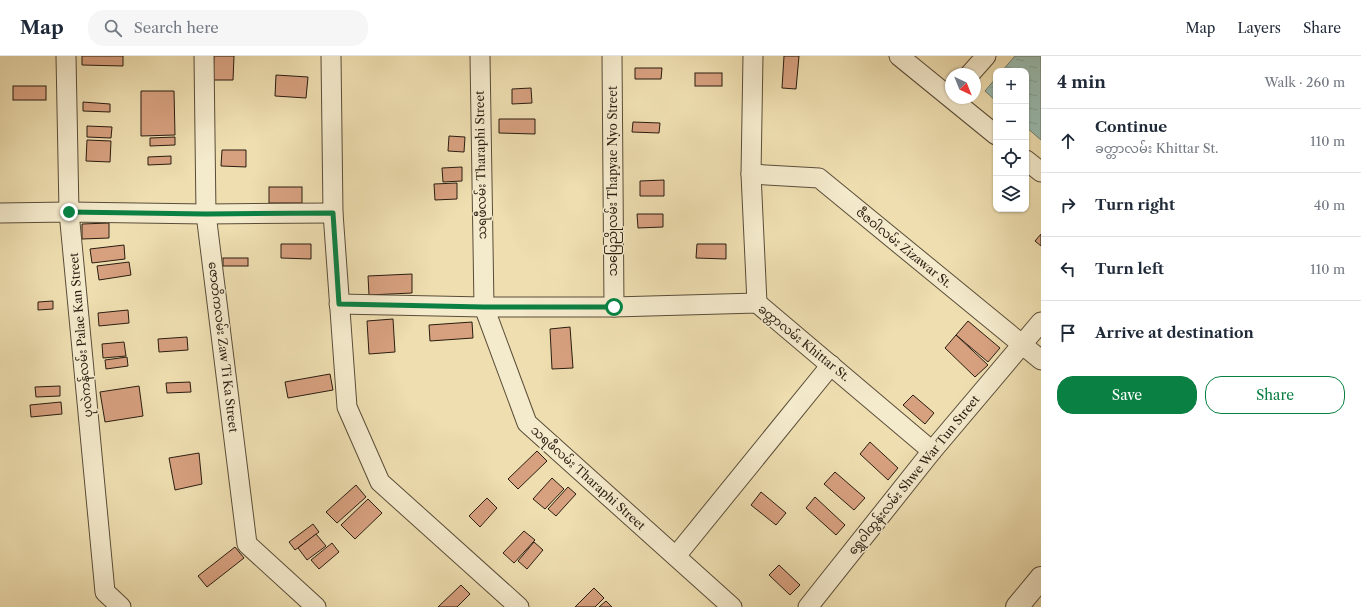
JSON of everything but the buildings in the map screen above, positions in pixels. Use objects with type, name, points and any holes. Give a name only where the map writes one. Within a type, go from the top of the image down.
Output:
[{"type":"street","name":"ပုလဲကန်လမ်း Palae Kan Street","points":[[66,56],[69,212],[105,592],[121,607]]},
{"type":"street","name":"ဇောတိကလမ်း Zaw Ti Ka Street","points":[[204,56],[206,214],[247,544],[316,607]]},
{"type":"street","points":[[331,56],[333,213],[347,407],[380,482],[519,607]]},
{"type":"street","name":"သရဖီလမ်း Tharaphi Street","points":[[480,56],[484,307],[527,423],[732,607]]},
{"type":"street","name":"သပြေညိုလမ်း Thapyae Nyo Street","points":[[612,56],[614,307]]},
{"type":"street","points":[[753,56],[752,174],[757,303]]},
{"type":"street","points":[[899,56],[945,92]]},
{"type":"street","points":[[975,68],[986,56]]},
{"type":"street","points":[[959,104],[993,132]]},
{"type":"street","points":[[1029,162],[1041,172]]},
{"type":"street","name":"ဇီဇဝါလမ်း Zizawar St.","points":[[752,174],[819,178],[1041,360]]},
{"type":"street","points":[[0,213],[333,213]]},
{"type":"street","name":"ခတ္တာလမ်း Khittar St.","points":[[339,304],[484,307],[614,307],[757,303],[932,451]]},
{"type":"street","name":"ရွှေဝါထွန်းလမ်း Shwe War Tun Street","points":[[808,607],[932,451],[1041,322]]},
{"type":"street","points":[[676,556],[831,365]]},
{"type":"street","points":[[1017,607],[1041,578]]},
{"type":"water","points":[[1015,56],[1041,56],[1041,140],[1029,130],[1029,68],[1005,68]]},
{"type":"water","points":[[993,82],[993,98],[985,91]]},
{"type":"route","points":[[69,212],[206,214],[333,213],[339,304],[484,307],[614,307]]}]
